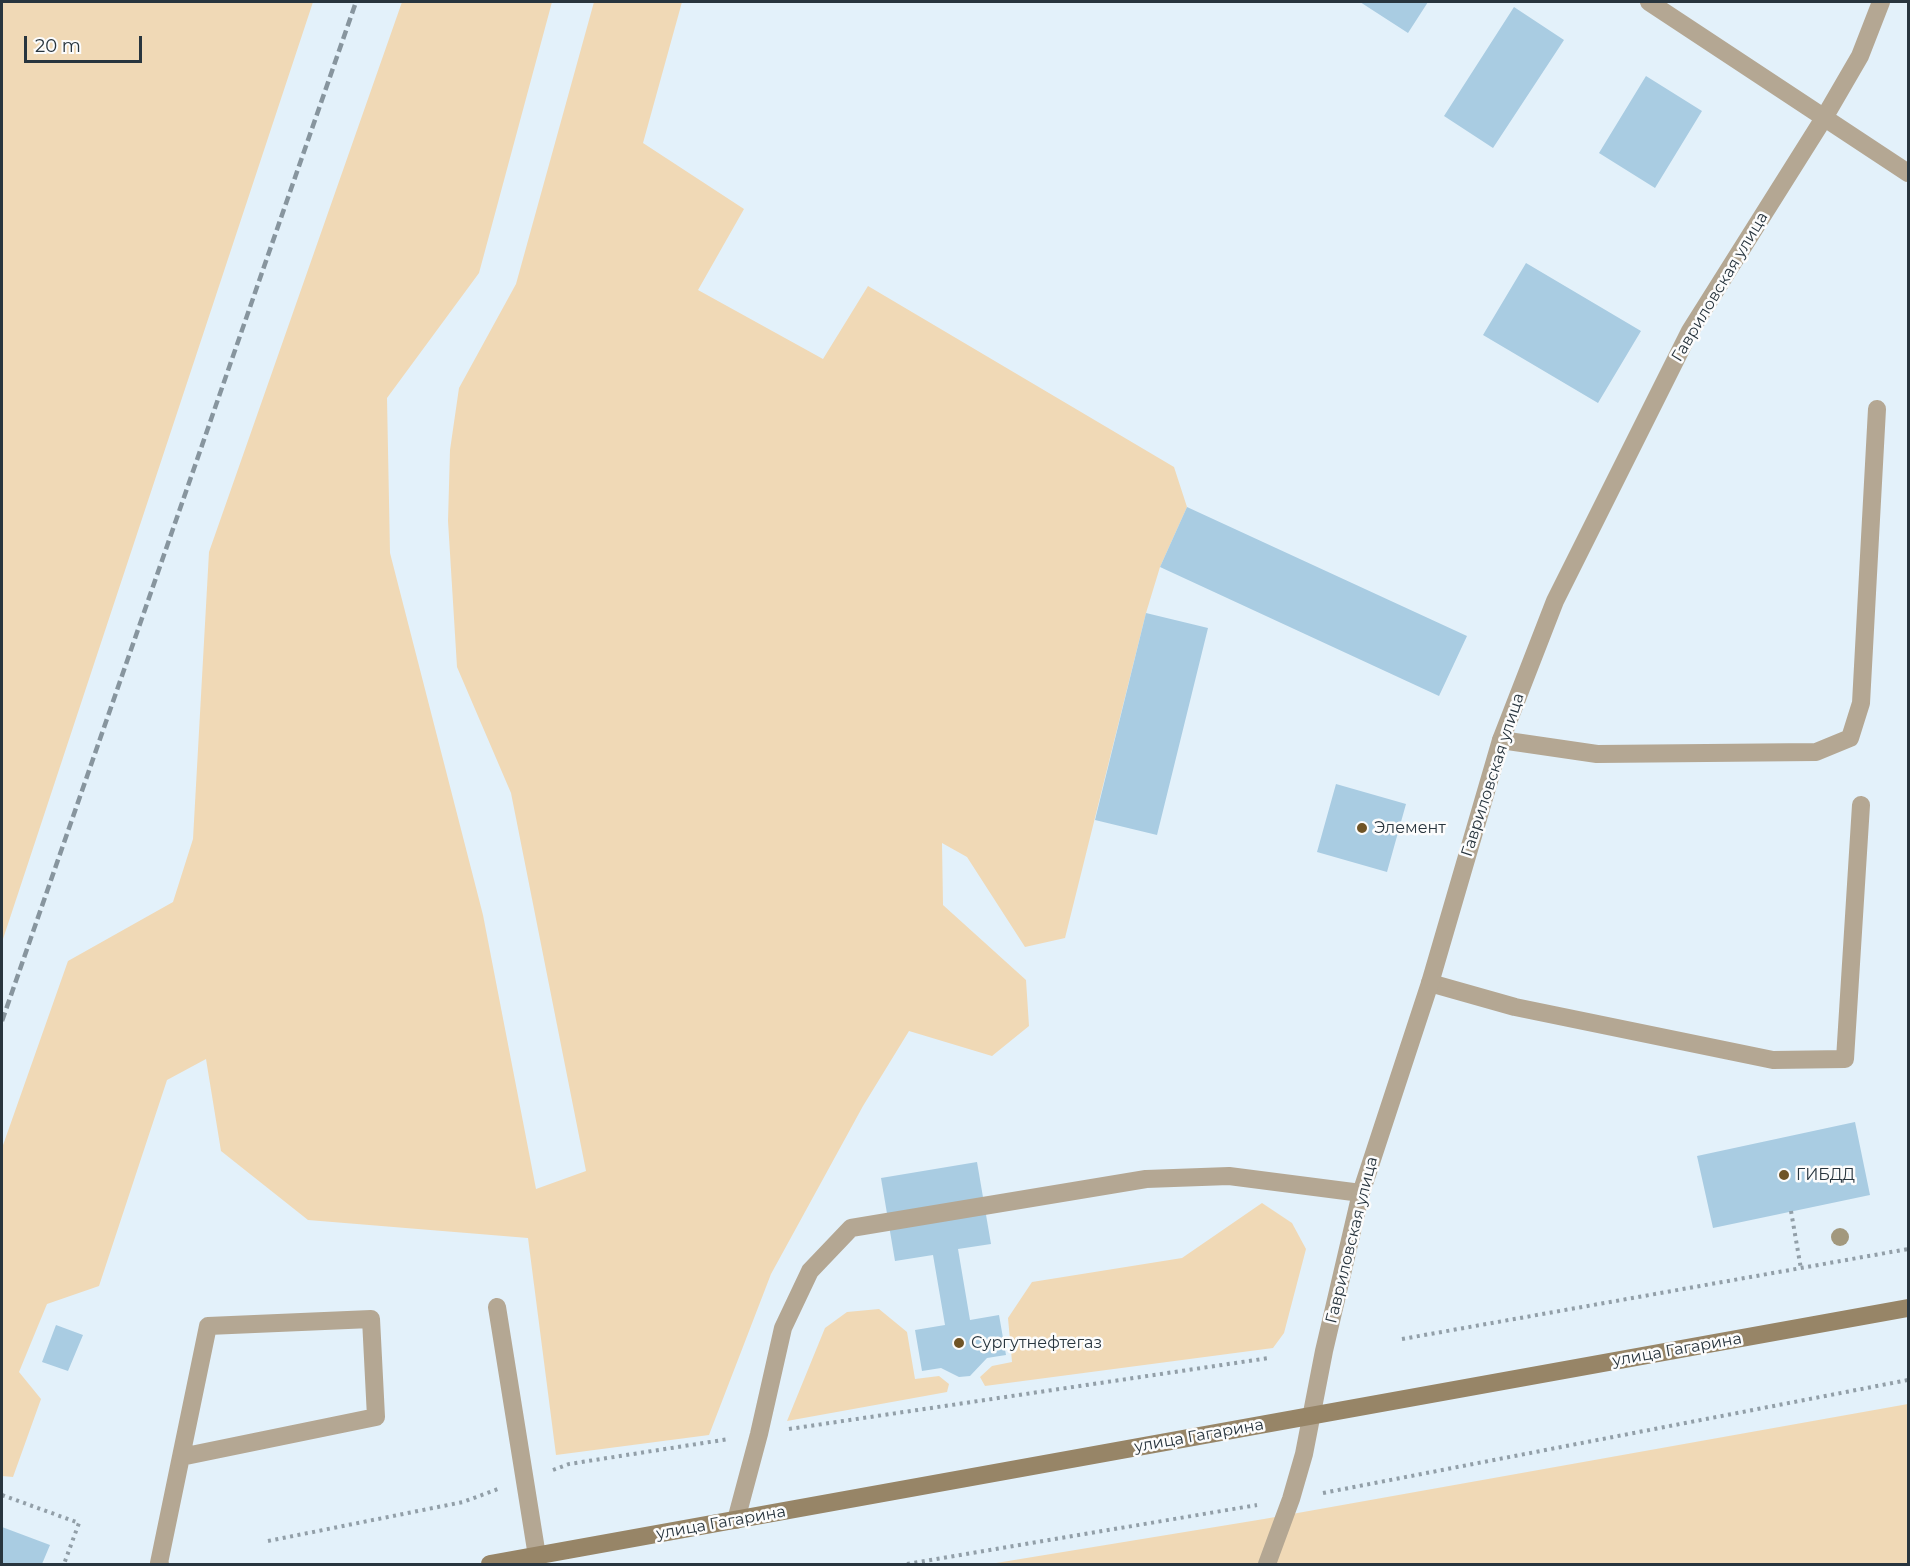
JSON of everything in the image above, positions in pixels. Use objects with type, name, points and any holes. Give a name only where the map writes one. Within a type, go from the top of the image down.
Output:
[{"type":"main road","name":"улица Гагарина","points":[[490,1564],[1908,1308]]},
{"type":"street","points":[[1649,2],[1908,173]]},
{"type":"street","name":"Гавриловская улица","points":[[1267,1564],[1291,1499],[1361,1193],[1430,982],[1501,740],[1555,601],[1690,331],[1824,118],[1860,56],[1881,2]]},
{"type":"street","points":[[1501,740],[1597,754],[1816,752],[1850,738],[1861,703],[1877,409]]},
{"type":"street","points":[[1430,982],[1515,1007],[1773,1060],[1845,1059],[1861,805]]},
{"type":"street","points":[[736,1520],[759,1434],[783,1328],[810,1270],[851,1228],[1146,1179],[1229,1176],[1361,1193]]},
{"type":"street","points":[[496,1307],[537,1556]]},
{"type":"street","points":[[160,1564],[181,1457],[208,1326],[371,1319],[375,1417],[181,1457]]},
{"type":"path","points":[[1791,1211],[1801,1269]]},
{"type":"path","points":[[1401,1339],[1908,1249]]},
{"type":"path","points":[[907,1564],[1291,1499],[1908,1380]]},
{"type":"path","points":[[2,1495],[79,1523],[64,1564]]},
{"type":"shaded area","points":[[2,2],[313,2],[2,942]]},
{"type":"shaded area","points":[[402,2],[552,2],[479,273],[387,398],[390,553],[483,915],[536,1189],[586,1171],[511,793],[457,667],[448,521],[450,450],[459,388],[516,284],[594,2],[682,2],[643,143],[744,209],[698,290],[823,359],[868,286],[1174,467],[1187,507],[1160,567],[1146,613],[1065,938],[1025,947],[967,857],[942,843],[943,905],[1026,980],[1029,1026],[992,1056],[909,1031],[863,1106],[771,1274],[709,1435],[556,1455],[528,1238],[308,1220],[221,1151],[206,1059],[167,1080],[99,1286],[47,1304],[19,1372],[41,1399],[13,1477],[2,1476],[2,1148],[68,961],[173,902],[193,839],[209,552]]},
{"type":"shaded area","points":[[1262,1203],[1292,1223],[1306,1249],[1284,1333],[1273,1348],[985,1386],[980,1377],[992,1366],[1012,1362],[1008,1318],[1032,1282],[1182,1258]]},
{"type":"shaded area","points":[[879,1309],[907,1332],[915,1379],[939,1376],[949,1384],[947,1392],[787,1421],[825,1328],[847,1312]]},
{"type":"shaded area","points":[[1908,1404],[1908,1564],[990,1564],[1264,1519]]},
{"type":"building","points":[[1360,2],[1428,2],[1408,33]]},
{"type":"building","points":[[1514,7],[1564,40],[1493,148],[1444,116]]},
{"type":"building","points":[[1646,76],[1702,111],[1655,188],[1599,153]]},
{"type":"building","points":[[1526,263],[1641,331],[1598,403],[1483,335]]},
{"type":"building","points":[[1187,507],[1467,636],[1439,696],[1160,567]]},
{"type":"building","points":[[1146,613],[1208,628],[1157,835],[1095,820]]},
{"type":"building","name":"Элемент","points":[[1336,784],[1406,804],[1387,872],[1317,852]]},
{"type":"building","name":"ГИБДД","points":[[1855,1122],[1870,1195],[1713,1228],[1697,1156]]},
{"type":"building","points":[[977,1162],[991,1244],[958,1249],[970,1320],[999,1315],[1006,1355],[987,1358],[970,1376],[959,1377],[941,1368],[922,1371],[915,1330],[945,1325],[933,1255],[895,1261],[881,1178]]},
{"type":"building","points":[[56,1325],[83,1335],[68,1371],[42,1362]]},
{"type":"building","points":[[2,1527],[50,1545],[42,1564],[2,1564]]},
{"type":"railway","points":[[2,1021],[356,2]]},
{"type":"place","name":"Элемент","points":[[1362,828]]},
{"type":"place","name":"ГИБДД","points":[[1784,1175]]},
{"type":"place","name":"Сургутнефтегаз","points":[[959,1343]]}]
